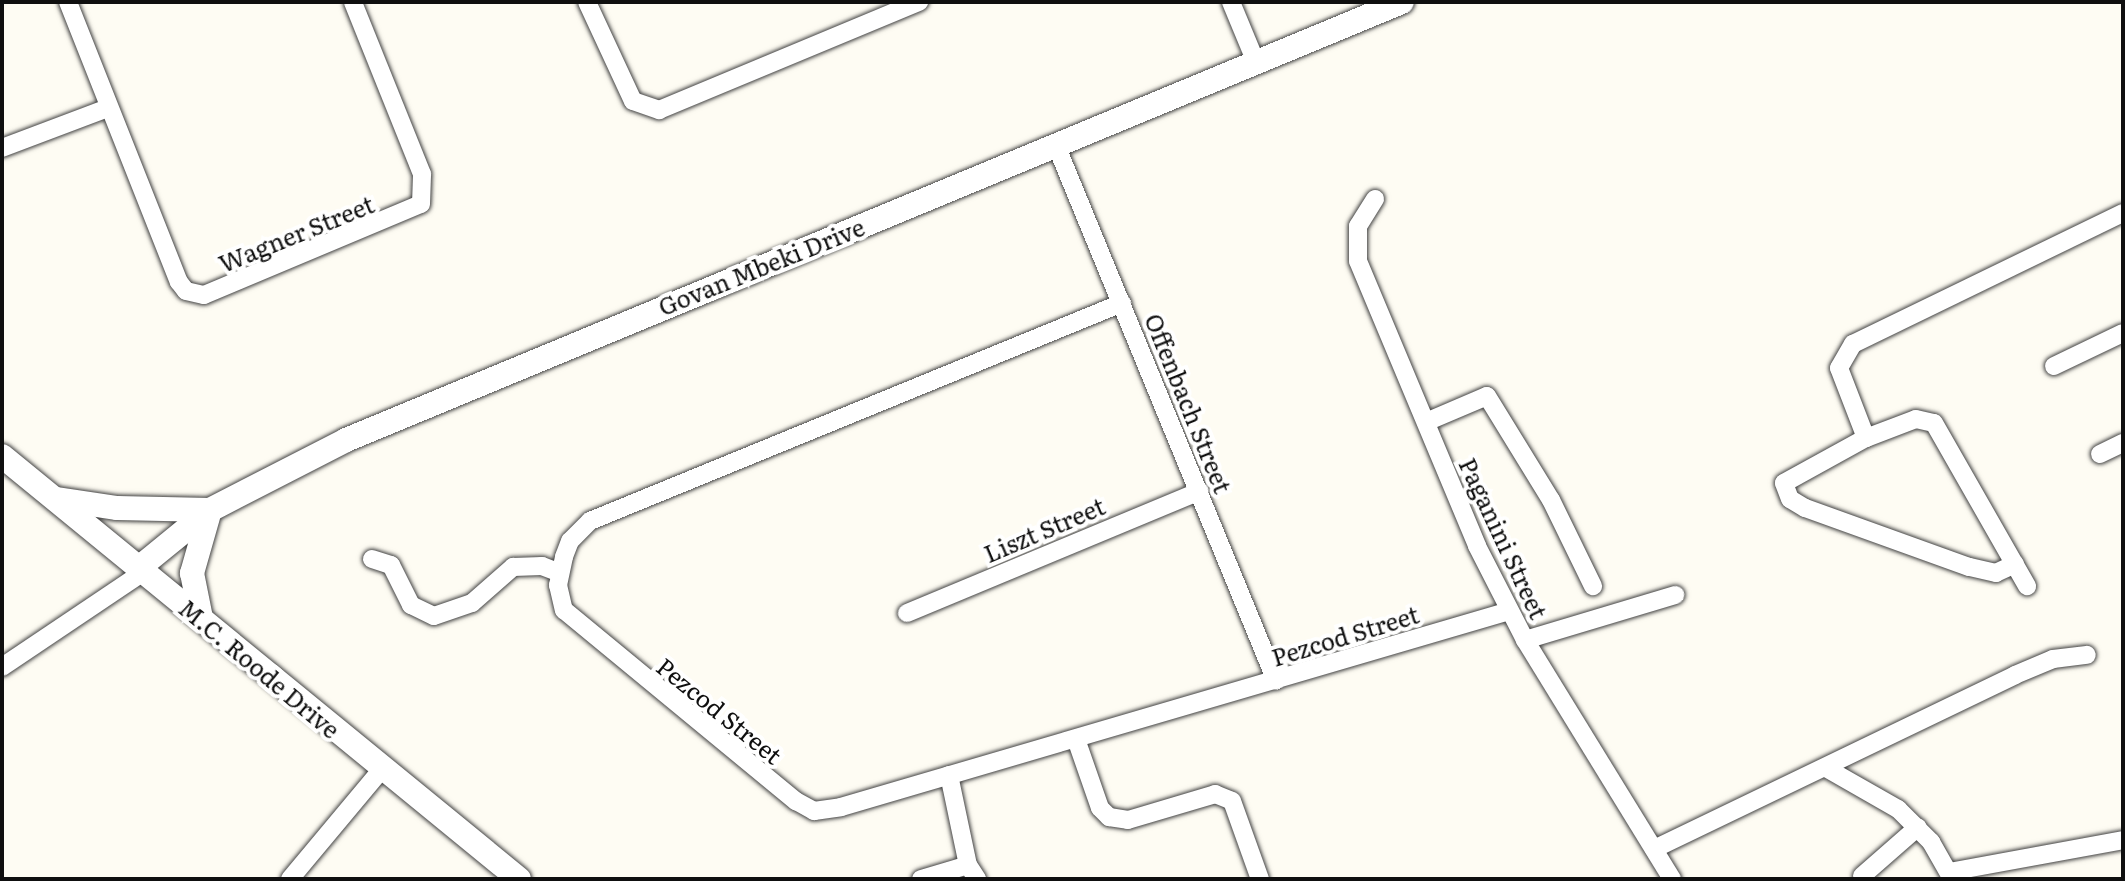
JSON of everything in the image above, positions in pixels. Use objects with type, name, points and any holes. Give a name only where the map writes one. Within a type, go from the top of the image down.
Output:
[{"type":"street","name":"Wagner Street","points":[[68,2],[179,282],[194,294],[224,289],[413,211],[424,196],[422,174],[353,2]]},
{"type":"street","points":[[587,2],[626,90],[649,110],[919,2]]},
{"type":"street","points":[[1231,2],[1255,60]]},
{"type":"street","name":"Govan Mbeki Drive","points":[[143,569],[210,510],[346,440],[1255,60],[1402,2]]},
{"type":"street","points":[[2,148],[108,108]]},
{"type":"street","name":"Offenbach Street","points":[[1056,145],[1276,681]]},
{"type":"street","name":"Paganini Street","points":[[1375,199],[1358,226],[1358,261],[1426,422],[1509,611],[1672,879]]},
{"type":"street","points":[[1866,438],[1839,368],[1853,344],[2123,213]]},
{"type":"street","points":[[372,559],[391,565],[411,605],[434,616],[472,603],[513,567],[542,566],[560,573],[570,541],[590,521],[1122,303]]},
{"type":"street","points":[[2054,366],[2123,333]]},
{"type":"street","points":[[1426,422],[1487,396],[1551,500],[1593,586]]},
{"type":"street","points":[[2015,564],[1996,573],[1969,567],[1790,499],[1784,483],[1792,474],[1866,438],[1916,419],[1934,423],[2015,564],[2027,586]]},
{"type":"street","points":[[2100,454],[2123,443]]},
{"type":"street","name":"M.C. Roode Drive","points":[[2,456],[519,879]]},
{"type":"street","name":"Liszt Street","points":[[907,613],[1200,491]]},
{"type":"street","points":[[55,499],[117,508],[210,510],[192,573],[201,618]]},
{"type":"street","points":[[2,667],[143,569]]},
{"type":"street","name":"Pezcod Street","points":[[560,573],[560,598],[575,624],[807,808],[841,807],[1509,611]]},
{"type":"street","points":[[1525,640],[1675,595]]},
{"type":"street","points":[[1654,849],[2015,675],[2053,659],[2087,655]]},
{"type":"street","points":[[1076,739],[1100,808],[1109,817],[1128,820],[1215,794],[1232,801],[1260,879]]},
{"type":"street","points":[[1826,768],[1886,801],[1918,827],[1950,876],[2123,840]]},
{"type":"street","points":[[290,879],[382,769]]},
{"type":"street","points":[[921,879],[972,872],[949,775]]},
{"type":"street","points":[[1862,876],[1918,827]]}]
